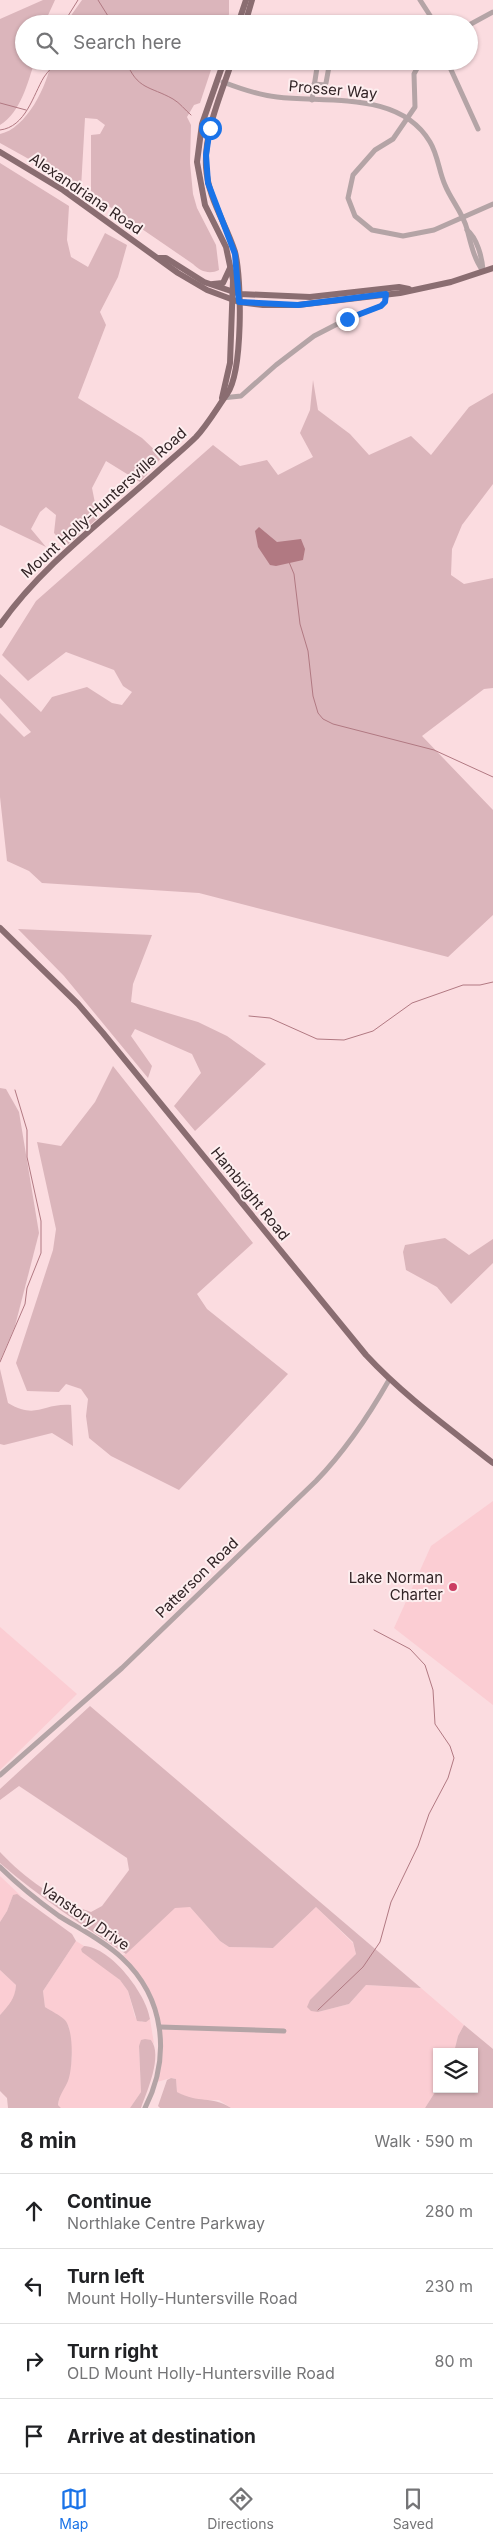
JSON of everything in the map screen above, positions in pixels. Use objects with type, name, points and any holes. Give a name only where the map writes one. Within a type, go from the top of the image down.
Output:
[{"type":"main road","points":[[241,15],[246,0]]},
{"type":"main road","points":[[247,15],[252,0]]},
{"type":"main road","name":"Mount Holly-Huntersville Road","points":[[221,70],[202,124],[197,162],[205,205],[226,247],[231,266],[230,363],[222,398]]},
{"type":"main road","name":"Mount Holly-Huntersville Road","points":[[0,625],[21,597],[45,571],[195,438],[222,398],[227,394],[235,368],[240,294],[235,254],[212,197],[206,167],[210,128],[229,70]]},
{"type":"main road","name":"Alexandriana Road","points":[[0,152],[64,190],[163,263],[195,284],[232,296]]},
{"type":"main road","name":"Alexandriana Road","points":[[158,258],[166,258],[204,282],[232,296]]},
{"type":"main road","points":[[204,282],[223,283],[231,266]]},
{"type":"main road","points":[[232,296],[239,302],[298,305],[386,294],[450,282],[493,268]]},
{"type":"main road","points":[[232,296],[240,294],[310,297],[399,287],[412,289]]},
{"type":"main road","name":"Hambright Road","points":[[0,928],[78,1004],[103,1033],[347,1334],[389,1380],[420,1407],[493,1463]]},
{"type":"street","points":[[420,0],[430,15]]},
{"type":"street","points":[[478,20],[493,12]]},
{"type":"street","points":[[312,100],[316,70]]},
{"type":"street","points":[[314,84],[324,85],[328,70]]},
{"type":"street","points":[[415,70],[416,107],[394,139],[375,150],[353,175],[348,198],[355,216],[372,230],[403,236],[434,230],[493,204]]},
{"type":"street","points":[[451,70],[478,129]]},
{"type":"street","name":"Prosser Way","points":[[218,80],[258,94],[372,104],[391,109],[408,118],[422,130],[431,144],[445,186],[462,217],[477,262],[483,271]]},
{"type":"street","points":[[222,398],[241,396],[311,338],[347,319],[381,306],[385,302],[386,294]]},
{"type":"street","name":"Patterson Road","points":[[0,1775],[122,1668],[316,1481],[342,1454],[372,1411],[389,1380]]},
{"type":"street","name":"Vanstory Drive","points":[[0,1867],[32,1896],[109,1948],[130,1966],[151,1996],[160,2027],[160,2067],[155,2087],[146,2108]]},
{"type":"street","points":[[160,2027],[284,2031]]},
{"type":"shaded area","points":[[43,0],[55,0],[48,15],[15,15],[15,70],[32,70],[18,105],[13,113],[0,125],[0,19]]},
{"type":"shaded area","points":[[82,0],[229,0],[229,15],[71,15]]},
{"type":"shaded area","points":[[211,70],[200,103],[194,105],[187,117],[191,125],[190,163],[193,194],[197,208],[216,245],[219,270],[205,272],[199,269],[91,194],[91,135],[100,134],[105,125],[97,119],[85,118],[81,188],[0,143],[0,134],[19,124],[34,105],[49,71]]},
{"type":"shaded area","points":[[0,163],[69,206],[67,240],[71,257],[88,267],[105,233],[127,245],[118,277],[100,312],[106,325],[78,398],[142,438],[162,457],[140,482],[106,461],[92,488],[98,518],[66,546],[54,533],[56,515],[46,507],[40,512],[31,529],[46,547],[0,525]]},
{"type":"shaded area","points":[[313,380],[318,410],[350,434],[369,455],[411,436],[431,455],[469,407],[493,393],[493,484],[462,525],[452,549],[451,575],[464,584],[493,578],[493,688],[484,689],[422,736],[493,810],[493,915],[448,957],[199,893],[42,883],[29,871],[7,861],[0,797],[0,713],[24,737],[31,732],[0,698],[0,674],[41,712],[52,697],[87,687],[112,703],[122,705],[132,692],[123,686],[114,670],[66,652],[28,681],[2,655],[36,601],[213,445],[240,466],[267,460],[278,475],[313,457],[300,433],[310,410]]},
{"type":"shaded area","points":[[259,527],[277,542],[301,539],[305,549],[303,560],[276,566],[270,565],[258,547],[255,531]]},
{"type":"shaded area","points":[[18,929],[152,935],[133,984],[131,1002],[198,1022],[227,1036],[266,1064],[195,1131],[174,1106],[201,1073],[192,1054],[135,1029],[131,1036],[152,1066],[148,1078],[64,976]]},
{"type":"shaded area","points":[[113,1066],[253,1243],[197,1294],[207,1309],[288,1374],[179,1490],[111,1456],[89,1438],[86,1416],[88,1399],[81,1389],[66,1384],[59,1392],[27,1391],[16,1363],[53,1250],[56,1229],[37,1142],[61,1146],[95,1102]]},
{"type":"shaded area","points":[[0,1088],[6,1089],[19,1112],[39,1233],[15,1326],[0,1361]]},
{"type":"shaded area","points":[[445,1238],[469,1255],[493,1239],[493,1263],[451,1304],[437,1287],[406,1270],[403,1252],[405,1245]]},
{"type":"shaded area","points":[[0,1369],[8,1403],[18,1408],[33,1411],[53,1406],[71,1405],[73,1446],[52,1433],[4,1445],[0,1444]]},
{"type":"shaded area","name":"Lake Norman Charter","points":[[493,1501],[493,1705],[394,1628],[431,1546]]},
{"type":"shaded area","points":[[0,1627],[77,1694],[0,1770]]},
{"type":"shaded area","points":[[90,1706],[421,1988],[366,1985],[349,2004],[318,2012],[311,2011],[307,2007],[310,2000],[356,1954],[353,1942],[316,1907],[273,1948],[229,1947],[220,1941],[190,1907],[175,1908],[126,1954],[45,1899],[0,1863],[0,1852],[30,1880],[42,1888],[66,1902],[91,1912],[102,1906],[129,1870],[127,1858],[19,1786],[0,1800],[0,1789]]},
{"type":"shaded area","points":[[0,1876],[21,1896],[13,1895],[7,1911],[0,1922]]},
{"type":"shaded area","points":[[17,1894],[72,1934],[76,1941],[43,1991],[45,2007],[65,2020],[70,2032],[72,2049],[71,2067],[68,2081],[58,2105],[61,2108],[8,2108],[7,2098],[0,2091],[0,2015],[13,1998],[16,1985],[0,1970],[0,1922],[7,1911],[13,1895]]},
{"type":"shaded area","points":[[175,1907],[190,1907],[220,1941],[229,1947],[273,1948],[316,1907],[353,1943],[356,1954],[318,2012],[349,2004],[366,1985],[421,1988],[464,2025],[458,2036],[455,2048],[433,2048],[434,2093],[425,2108],[231,2108],[219,2100],[194,2100],[188,2098],[177,2092],[176,2079],[171,2078],[157,2082],[162,2051],[151,1996],[121,1956],[126,1954]]},
{"type":"shaded area","points":[[76,1941],[84,1946],[81,1949],[120,1980],[128,1991],[135,2017],[142,2022],[150,2019],[154,2044],[151,2040],[139,2046],[141,2092],[130,2108],[61,2108],[58,2105],[60,2094],[68,2080],[72,2058],[69,2027],[65,2020],[45,2007],[43,1991]]},
{"type":"shaded area","points":[[84,1946],[94,1948],[105,1954],[126,1974],[142,1998],[150,2019],[146,2022],[137,2021],[128,1991],[120,1980],[82,1952],[81,1949]]},
{"type":"shaded area","points":[[0,1970],[16,1985],[15,1995],[11,2004],[0,2015]]},
{"type":"shaded area","points":[[464,2025],[493,2049],[493,2108],[425,2108],[434,2093],[478,2093],[478,2048],[455,2048],[458,2036]]},
{"type":"shaded area","points":[[141,2040],[151,2040],[154,2047],[155,2064],[153,2074],[141,2108],[130,2108],[141,2092],[139,2046]]},
{"type":"shaded area","points":[[171,2078],[176,2079],[177,2092],[185,2096],[217,2102],[231,2108],[160,2108],[158,2106],[167,2080]]},
{"type":"waterway","points":[[69,15],[78,0]]},
{"type":"waterway","points":[[98,0],[107,15]]},
{"type":"waterway","points":[[0,130],[9,128],[22,117],[50,70]]},
{"type":"waterway","points":[[130,70],[145,86],[178,102],[191,115]]},
{"type":"waterway","points":[[0,103],[26,110]]},
{"type":"waterway","points":[[289,562],[294,574],[300,624],[308,651],[313,696],[318,713],[323,719],[333,724],[434,750],[493,777]]},
{"type":"waterway","points":[[249,1016],[270,1018],[317,1039],[344,1040],[373,1031],[412,1003],[463,985],[480,985],[493,982]]},
{"type":"waterway","points":[[0,1362],[25,1304],[27,1288],[41,1253],[41,1221],[27,1157],[27,1130],[15,1090]]},
{"type":"waterway","points":[[318,2010],[363,1967],[380,1942],[391,1902],[418,1846],[429,1814],[448,1778],[454,1758],[450,1746],[435,1724],[433,1690],[425,1665],[410,1649],[374,1630]]},
{"type":"place","name":"Lake Norman Charter","points":[[453,1587]]},
{"type":"route","points":[[210,128],[206,155],[208,183],[215,208],[235,254],[239,280],[239,302],[264,305],[298,305],[386,294],[385,302],[381,306],[347,319]]}]
